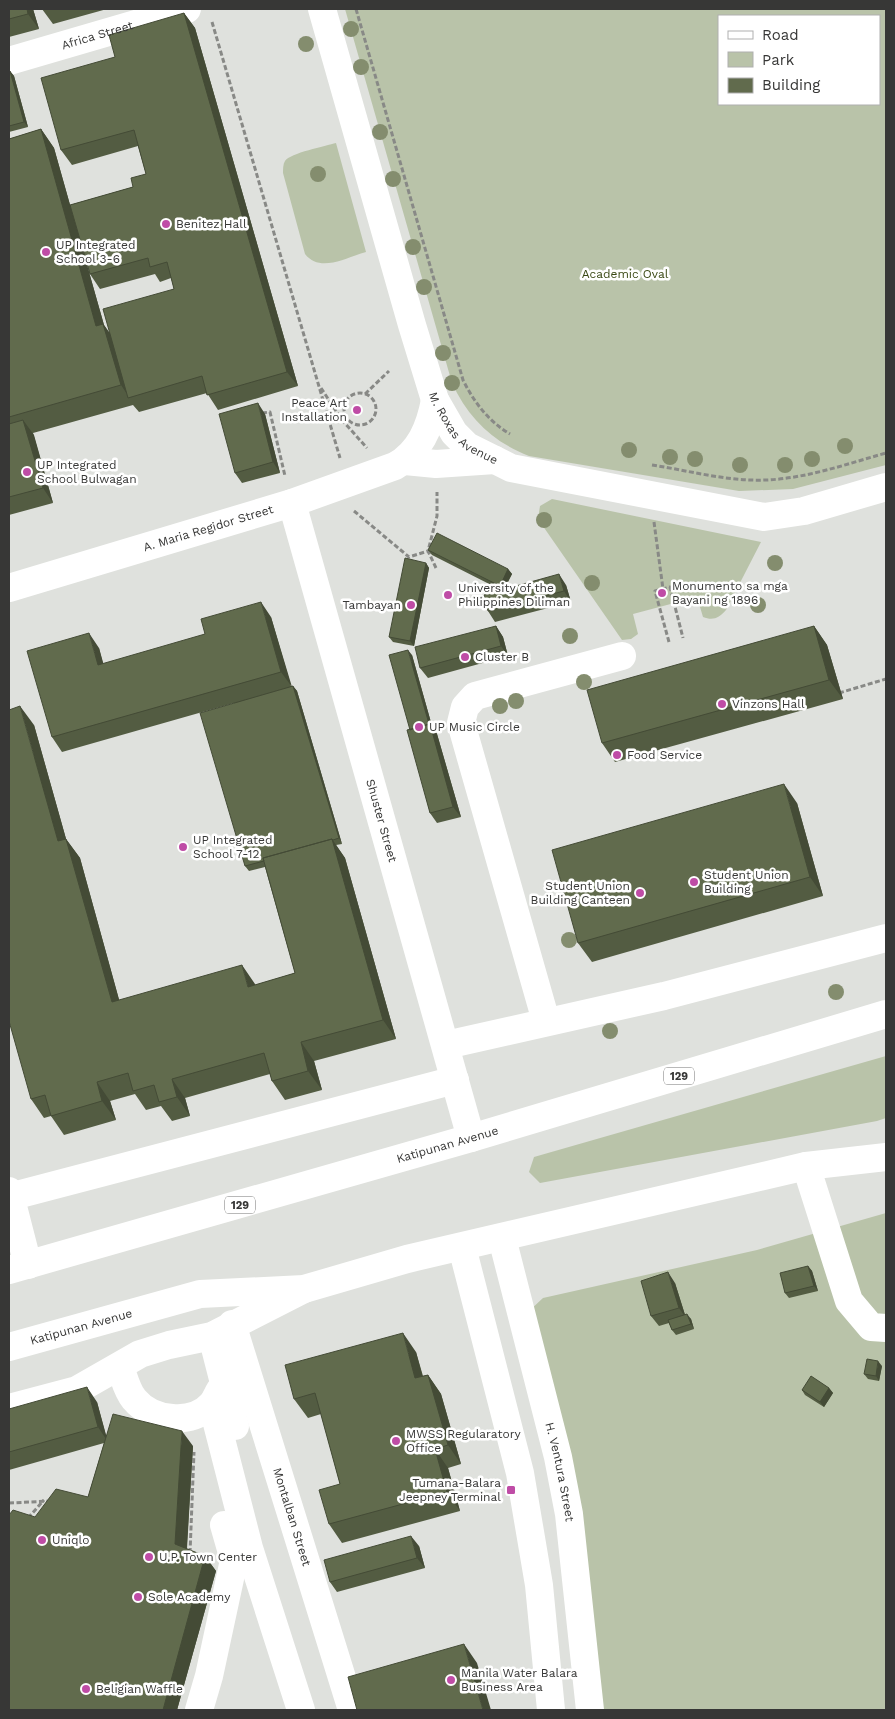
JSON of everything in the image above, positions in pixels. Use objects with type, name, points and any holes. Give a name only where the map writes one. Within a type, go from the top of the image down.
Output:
[{"type":"street","name":"M. Roxas Avenue","points":[[322,9],[412,325],[436,400],[454,433],[467,446],[511,468],[764,517],[804,511],[886,487]]},
{"type":"street","name":"Africa Street","points":[[9,61],[199,14]]},
{"type":"street","name":"A. Maria Regidor Street","points":[[396,465],[422,440],[436,400]]},
{"type":"street","name":"A. Maria Regidor Street","points":[[9,588],[292,503],[339,488],[396,465],[494,460]]},
{"type":"street","name":"Shuster Street","points":[[292,503],[471,1138]]},
{"type":"street","points":[[546,1021],[461,723],[465,707],[475,696],[622,656]]},
{"type":"street","points":[[446,1045],[664,996],[886,938]]},
{"type":"street","name":"Katipunan Avenue","points":[[18,1268],[471,1138],[886,1014]]},
{"type":"street","points":[[18,1268],[9,1195],[455,1080]]},
{"type":"street","points":[[886,1137],[813,1165],[849,1301],[871,1327],[886,1328]]},
{"type":"street","name":"Katipunan Avenue","points":[[9,1346],[200,1294],[304,1289],[407,1260],[813,1165],[886,1157]]},
{"type":"street","name":"H. Ventura Street","points":[[502,1238],[558,1457],[569,1514],[590,1710]]},
{"type":"street","points":[[462,1247],[520,1472],[539,1585],[551,1710]]},
{"type":"street","points":[[9,1408],[77,1390],[140,1354],[222,1330],[304,1289]]},
{"type":"street","points":[[222,1330],[211,1401],[241,1554],[301,1710]]},
{"type":"street","name":"Montalban Street","points":[[222,1330],[352,1710]]},
{"type":"street","points":[[120,1367],[134,1399],[152,1414],[174,1419],[211,1401]]},
{"type":"street","points":[[199,1710],[241,1554],[246,1470],[211,1401]]},
{"type":"path","points":[[356,9],[463,380],[478,407],[496,425],[513,436]]},
{"type":"path","points":[[199,14],[318,383],[339,488],[409,558],[428,551]]},
{"type":"path","points":[[365,394],[389,371]]},
{"type":"path","points":[[318,383],[342,420],[396,465]]},
{"type":"path","points":[[359,393],[365,394],[376,405],[373,420],[358,425],[349,421],[346,416],[345,406],[350,397],[359,393]]},
{"type":"path","points":[[253,416],[270,412],[292,503]]},
{"type":"path","points":[[342,420],[346,416]]},
{"type":"path","points":[[648,464],[737,479],[765,480],[795,477],[886,453]]},
{"type":"path","points":[[651,496],[662,589]]},
{"type":"path","points":[[436,568],[428,551],[437,516]]},
{"type":"path","points":[[669,642],[656,591],[662,589],[670,587],[683,638]]},
{"type":"path","points":[[831,696],[886,680]]},
{"type":"path","points":[[190,1557],[194,1445]]},
{"type":"path","points":[[20,1518],[27,1519],[45,1500]]},
{"type":"path","points":[[9,1503],[52,1501]]},
{"type":"green space","name":"Academic Oval","points":[[345,9],[886,9],[886,465],[793,489],[739,491],[529,456],[504,444],[493,436],[474,418],[458,396],[452,383]]},
{"type":"green space","points":[[336,143],[366,252],[333,262],[318,263],[311,260],[305,254],[283,167],[285,161],[294,155]]},
{"type":"green space","points":[[552,499],[761,542],[726,610],[721,615],[713,619],[703,617],[697,597],[633,614],[638,634],[631,639],[622,640],[538,519],[540,506]]},
{"type":"green space","points":[[886,1056],[886,1118],[877,1121],[540,1183],[529,1172],[534,1157]]},
{"type":"green space","points":[[886,1213],[886,1710],[600,1710],[528,1312],[543,1298],[757,1250]]},
{"type":"building","points":[[9,9],[27,9],[28,14],[9,19]]},
{"type":"building","name":"Benitez Hall","points":[[184,13],[287,372],[207,395],[202,376],[128,398],[103,309],[174,289],[167,262],[150,267],[148,258],[90,274],[70,205],[133,187],[131,178],[146,174],[134,130],[61,150],[41,78],[115,57],[109,35]]},
{"type":"building","points":[[9,71],[24,122],[9,126]]},
{"type":"building","name":"UP Integrated School 3-6","points":[[41,129],[96,326],[103,324],[121,385],[9,417],[9,139]]},
{"type":"building","points":[[258,403],[273,462],[235,473],[219,414]]},
{"type":"building","points":[[23,420],[43,488],[9,497],[9,424]]},
{"type":"building","points":[[437,533],[508,569],[500,586],[428,550]]},
{"type":"building","name":"Tambayan","points":[[405,558],[426,563],[410,641],[389,637]]},
{"type":"building","points":[[559,574],[564,591],[488,611],[484,595]]},
{"type":"building","points":[[261,602],[281,672],[52,737],[27,651],[89,633],[98,665],[205,634],[201,619]]},
{"type":"building","points":[[496,626],[501,646],[420,668],[415,647]]},
{"type":"building","points":[[814,626],[829,680],[602,743],[587,690]]},
{"type":"building","points":[[408,650],[429,724],[410,730],[389,655]]},
{"type":"building","points":[[293,686],[339,838],[263,858],[264,861],[245,866],[200,713]]},
{"type":"building","name":"UP Integrated School 7-12","points":[[20,706],[58,841],[66,839],[112,1002],[242,965],[248,987],[295,973],[263,858],[332,839],[383,1020],[301,1042],[308,1071],[272,1081],[264,1053],[172,1079],[177,1097],[159,1102],[154,1085],[133,1091],[128,1073],[97,1082],[102,1101],[51,1116],[45,1095],[31,1099],[9,1021],[9,710]]},
{"type":"building","points":[[430,724],[453,807],[430,813],[407,730]]},
{"type":"building","name":"Student Union Building","points":[[784,784],[810,877],[578,943],[552,850]]},
{"type":"building","points":[[808,1266],[814,1286],[785,1293],[780,1273]]},
{"type":"building","points":[[668,1272],[679,1308],[651,1316],[641,1281]]},
{"type":"building","points":[[687,1314],[691,1324],[672,1330],[668,1320]]},
{"type":"building","name":"MWSS Regularatory Office","points":[[403,1333],[415,1378],[428,1375],[448,1445],[435,1449],[447,1492],[329,1524],[319,1490],[340,1484],[315,1393],[294,1399],[285,1365]]},
{"type":"building","points":[[867,1359],[878,1361],[876,1376],[864,1374]]},
{"type":"building","points":[[811,1376],[829,1388],[820,1402],[802,1390]]},
{"type":"building","points":[[87,1387],[98,1427],[9,1452],[9,1409]]},
{"type":"building","points":[[113,1414],[182,1431],[175,1544],[205,1556],[163,1710],[9,1710],[9,1515],[13,1510],[35,1517],[56,1489],[88,1497]]},
{"type":"building","points":[[411,1536],[417,1558],[330,1582],[324,1560]]},
{"type":"building","points":[[464,1644],[483,1710],[357,1710],[348,1677]]},
{"type":"place","name":"Benitez Hall","points":[[166,224]]},
{"type":"place","name":"UP Integrated School 3-6","points":[[46,252]]},
{"type":"place","name":"Peace Art Installation","points":[[357,410]]},
{"type":"place","name":"UP Integrated School Bulwagan","points":[[27,472]]},
{"type":"place","name":"Monumento sa mga Bayani ng 1896","points":[[662,593]]},
{"type":"place","name":"University of the Philippines Diliman","points":[[448,595]]},
{"type":"place","name":"Tambayan","points":[[411,605]]},
{"type":"place","name":"Cluster B","points":[[465,657]]},
{"type":"place","name":"Vinzons Hall","points":[[722,704]]},
{"type":"place","name":"UP Music Circle","points":[[419,727]]},
{"type":"place","name":"Food Service","points":[[617,755]]},
{"type":"place","name":"UP Integrated School 7-12","points":[[183,847]]},
{"type":"place","name":"Student Union Building","points":[[694,882]]},
{"type":"place","name":"Student Union Building Canteen","points":[[640,893]]},
{"type":"place","name":"MWSS Regularatory Office","points":[[396,1441]]},
{"type":"place","name":"Tumana-Balara Jeepney Terminal","points":[[511,1490]]},
{"type":"place","name":"Uniqlo","points":[[42,1540]]},
{"type":"place","name":"U.P. Town Center","points":[[149,1557]]},
{"type":"place","name":"Sole Academy","points":[[138,1597]]},
{"type":"place","name":"Manila Water Balara Business Area","points":[[451,1680]]},
{"type":"place","name":"Beligian Waffle","points":[[86,1689]]}]
